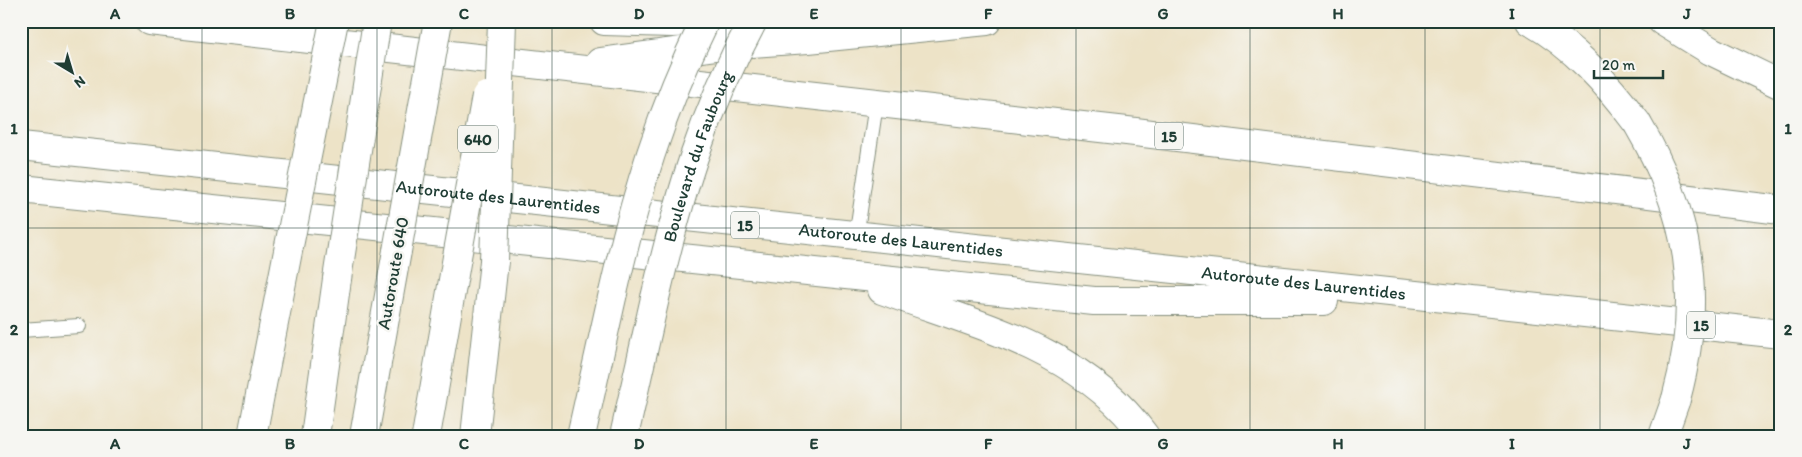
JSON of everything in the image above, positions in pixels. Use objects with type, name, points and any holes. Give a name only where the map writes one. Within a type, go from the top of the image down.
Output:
[{"type":"main road","name":"15","points":[[150,21],[1137,132],[1781,210]]},
{"type":"main road","points":[[252,436],[334,21]]},
{"type":"main road","points":[[315,436],[337,278],[378,21]]},
{"type":"main road","name":"Autoroute 640","points":[[364,436],[438,21]]},
{"type":"main road","points":[[475,436],[494,261],[500,21]]},
{"type":"main road","name":"640","points":[[426,436],[500,21]]},
{"type":"main road","points":[[604,21],[672,23],[724,21]]},
{"type":"main road","points":[[581,436],[634,207],[656,135],[681,73],[705,21]]},
{"type":"main road","name":"Boulevard du Faubourg","points":[[624,436],[679,199],[696,148],[723,80],[753,21]]},
{"type":"main road","points":[[557,68],[724,45],[808,39],[987,21]]},
{"type":"main road","points":[[1530,21],[1549,33],[1586,63],[1612,90],[1637,123],[1658,162],[1675,203],[1682,226],[1689,268],[1692,310],[1690,337],[1676,399],[1663,436]]},
{"type":"main road","points":[[1662,21],[1711,51],[1781,85]]},
{"type":"main road","name":"Autoroute des Laurentides","points":[[21,146],[856,237],[1781,334]]},
{"type":"main road","points":[[21,189],[1094,301],[1470,301]]},
{"type":"main road","points":[[843,276],[1009,336],[1055,357],[1098,384],[1124,409],[1145,436]]},
{"type":"lane","points":[[856,237],[876,104]]},
{"type":"lane","points":[[21,330],[79,326]]},
{"type":"waterway","points":[[1774,21],[1781,26]]}]
